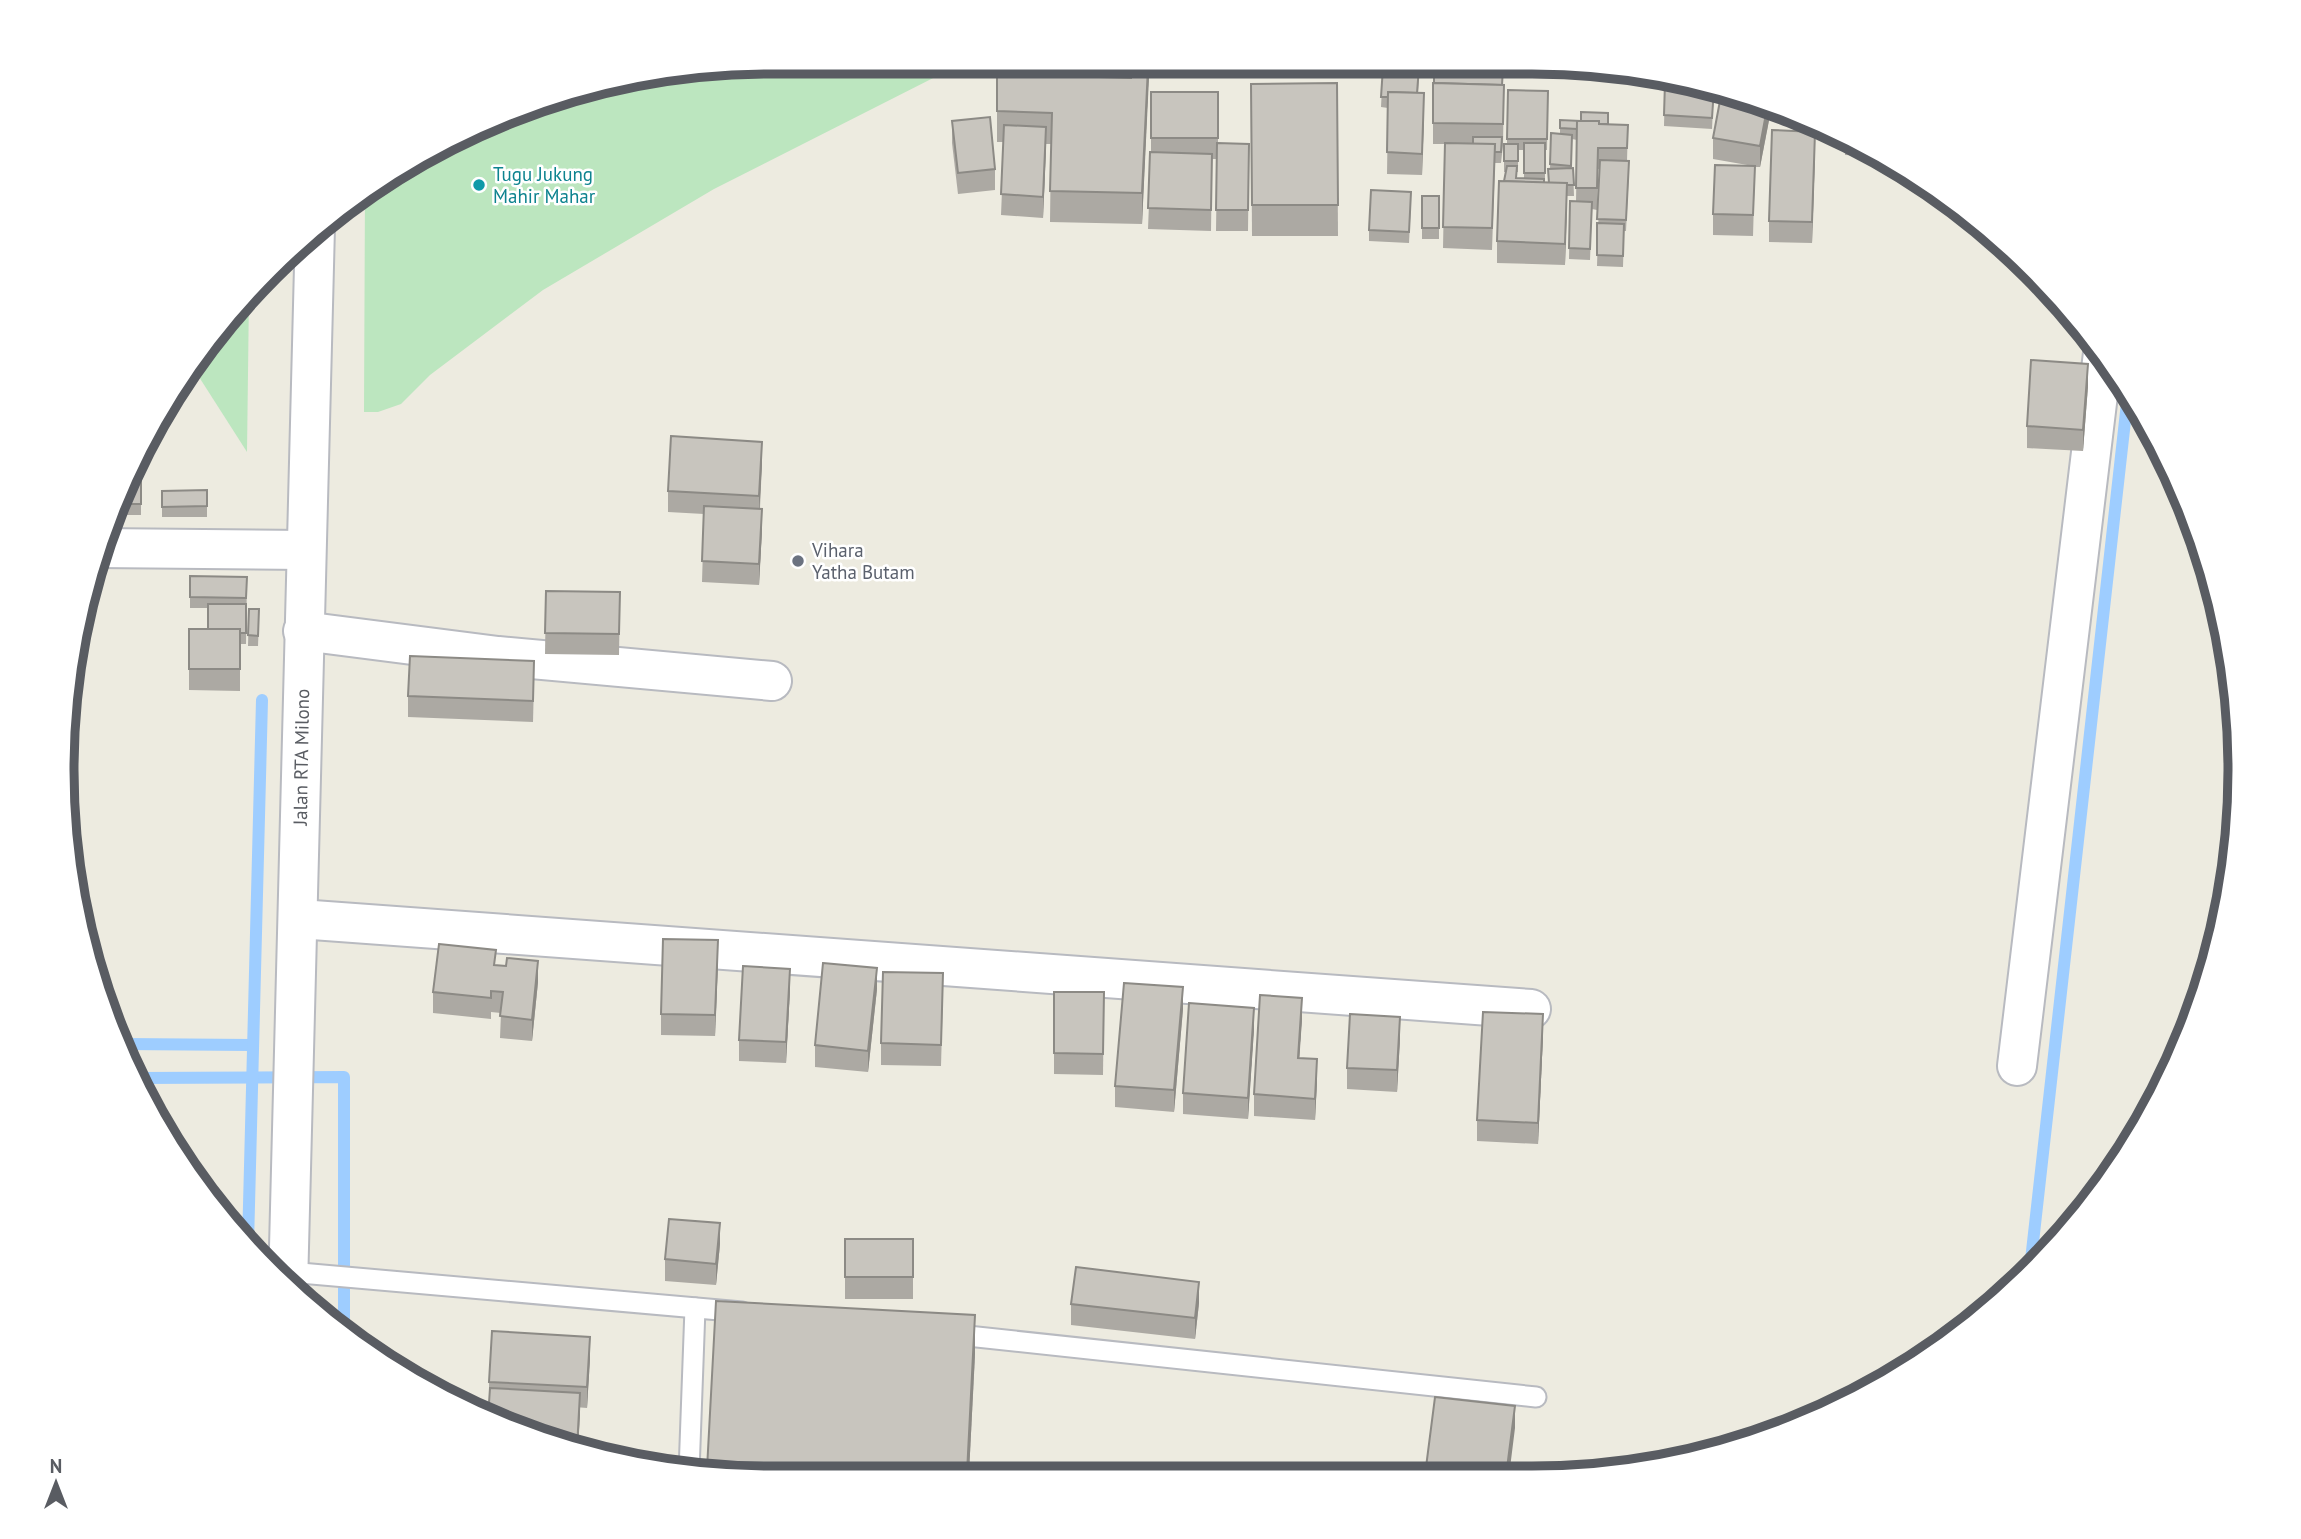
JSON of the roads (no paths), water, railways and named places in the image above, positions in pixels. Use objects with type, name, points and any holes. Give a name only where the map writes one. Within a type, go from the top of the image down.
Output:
[{"type":"street","name":"Jalan RTA Milono","points":[[288,1272],[315,243]]},
{"type":"street","points":[[2017,1066],[2101,370]]},
{"type":"street","points":[[109,548],[305,551]]},
{"type":"street","points":[[303,631],[498,656],[772,681]]},
{"type":"street","points":[[299,919],[1531,1009]]},
{"type":"lane","points":[[296,1280],[763,1315]]},
{"type":"lane","points":[[689,1461],[695,1308]]},
{"type":"lane","points":[[924,1332],[1536,1397]]},
{"type":"waterway","points":[[2032,1254],[2126,409]]},
{"type":"waterway","points":[[248,1231],[262,700]]},
{"type":"waterway","points":[[130,1044],[251,1045]]},
{"type":"waterway","points":[[146,1078],[344,1077],[344,1320]]},
{"type":"place","name":"Tugu Jukung Mahir Mahar","points":[[479,185]]},
{"type":"place","name":"Vihara Yatha Butam","points":[[798,561]]}]
